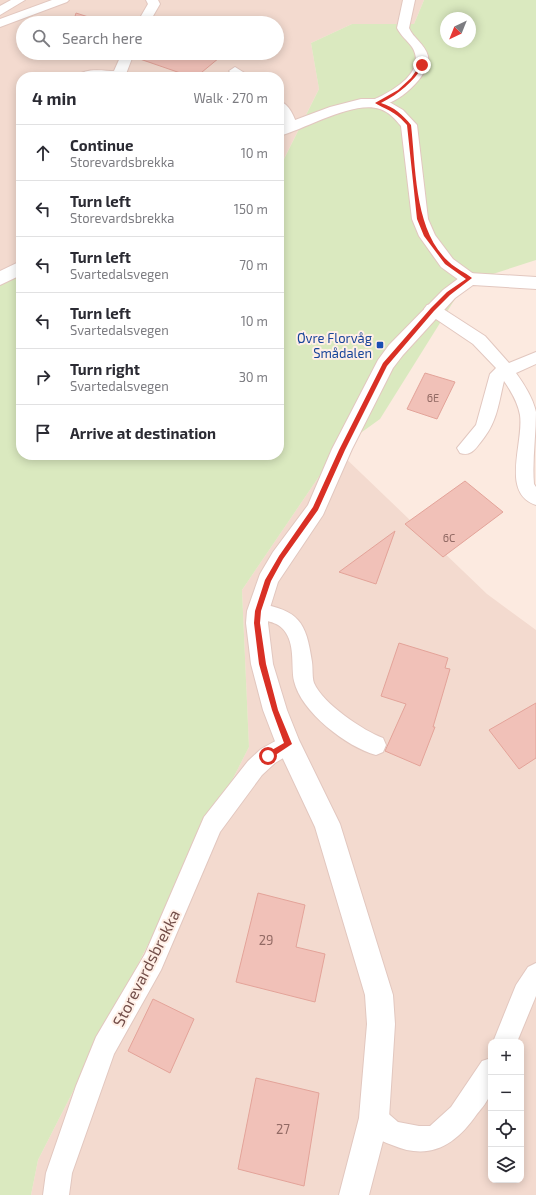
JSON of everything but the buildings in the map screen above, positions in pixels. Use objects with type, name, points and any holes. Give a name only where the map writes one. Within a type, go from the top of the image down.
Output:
[{"type":"street","points":[[284,128],[342,107],[365,103],[378,103],[388,107],[403,117],[409,125],[420,219],[427,236],[447,263],[469,278],[536,283]]},
{"type":"street","points":[[0,279],[16,270]]},
{"type":"street","points":[[354,1195],[374,1118],[381,1024],[379,995],[327,824],[288,744],[275,710],[262,664],[257,623],[258,611],[268,580],[281,558],[316,509],[342,450],[385,364],[432,309],[448,294],[469,278]]},
{"type":"lane","points":[[0,11],[19,0]]},
{"type":"lane","points":[[19,16],[63,0]]},
{"type":"lane","points":[[147,16],[154,4],[153,0]]},
{"type":"lane","points":[[378,103],[399,91],[413,79],[422,65],[419,50],[409,38],[403,26],[409,0]]},
{"type":"lane","points":[[0,23],[16,17]]},
{"type":"lane","points":[[122,72],[126,60]]},
{"type":"lane","points":[[432,309],[440,317],[478,339],[504,370],[520,394],[528,415],[529,436],[524,481],[525,487],[536,498]]},
{"type":"lane","points":[[466,448],[484,427],[498,374],[504,370],[536,358]]},
{"type":"lane","points":[[258,611],[284,618],[292,624],[296,631],[301,653],[305,686],[311,696],[330,716],[364,741],[376,745]]},
{"type":"lane","name":"Storevardsbrekka","points":[[56,1195],[59,1173],[89,1086],[105,1046],[153,962],[212,825],[255,768],[268,756],[288,744]]},
{"type":"lane","points":[[506,1039],[524,993],[536,975]]},
{"type":"lane","points":[[374,1118],[379,1124],[394,1135],[421,1140],[437,1136],[450,1127],[471,1103],[488,1075]]},
{"type":"shaded area","points":[[0,0],[424,0],[414,24],[352,24],[311,43],[319,89],[284,159],[284,72],[16,72],[16,277],[0,285]]},
{"type":"shaded area","points":[[337,450],[487,594],[536,630],[536,1195],[31,1195],[38,1160],[249,747],[242,590]]},
{"type":"green space","points":[[424,0],[536,0],[536,260],[465,283],[380,419],[337,450],[242,590],[249,747],[38,1160],[31,1195],[0,1195],[0,285],[16,277],[16,460],[284,460],[284,159],[319,89],[311,43],[352,24],[414,24]]},
{"type":"place","name":"Øvre Florvåg Smådalen","points":[[380,345]]},
{"type":"route","points":[[268,756],[288,744],[275,710],[262,664],[257,623],[258,611],[268,580],[281,558],[316,509],[342,450],[385,364],[432,309],[448,294],[469,278],[455,270],[447,263],[438,253],[427,236],[420,219],[409,125],[403,117],[388,107],[378,103],[390,98],[413,79],[422,65]]}]
